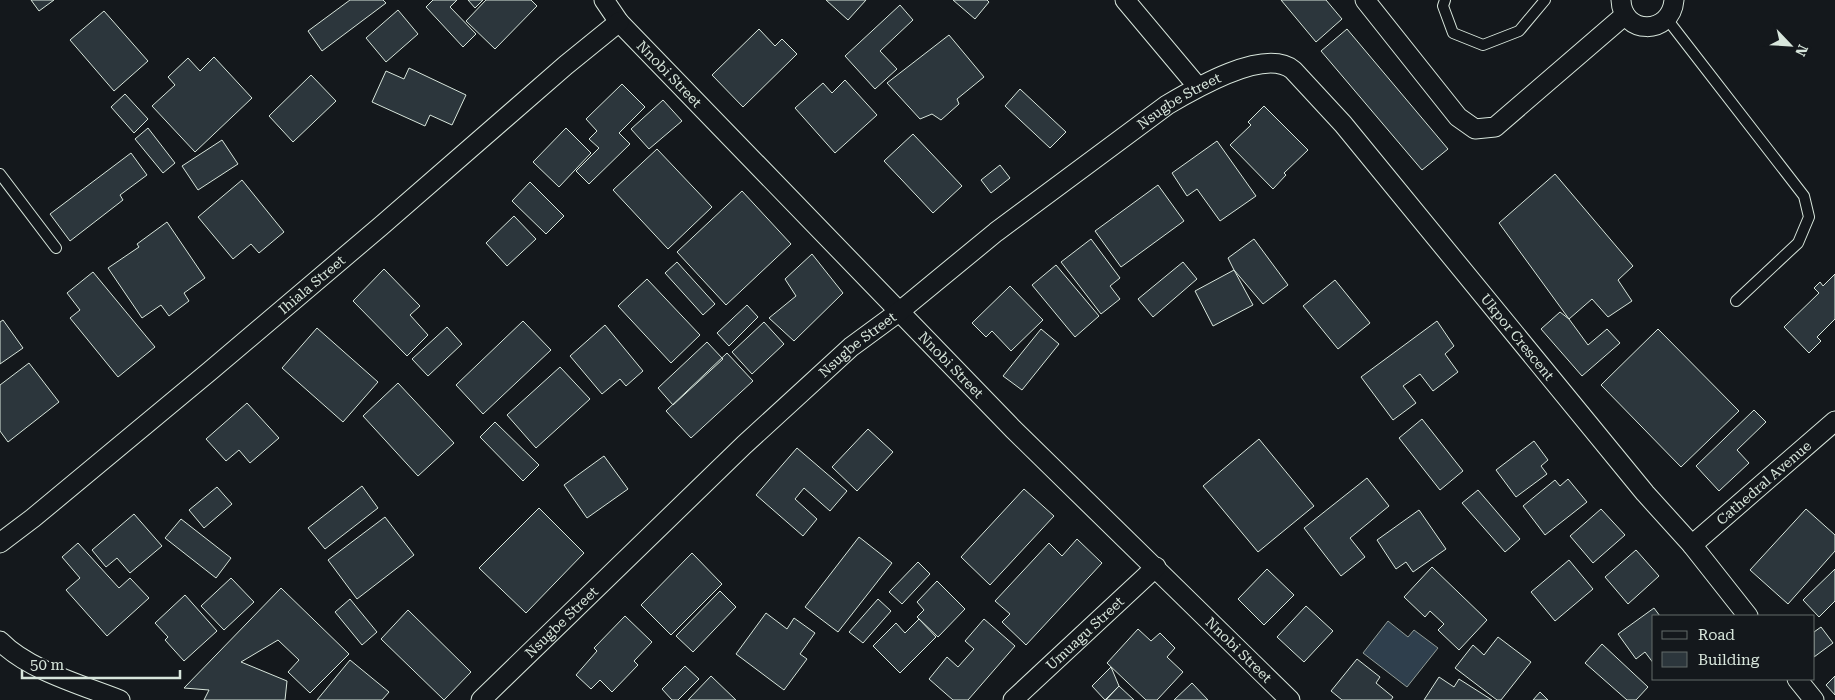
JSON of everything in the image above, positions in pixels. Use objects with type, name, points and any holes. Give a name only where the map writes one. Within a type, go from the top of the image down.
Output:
[{"type":"street","name":"Nnobi Street","points":[[604,0],[619,22],[1013,429],[1290,700]]},
{"type":"street","points":[[1125,0],[1198,87]]},
{"type":"street","points":[[1365,0],[1458,117],[1475,129],[1495,127],[1623,8],[1634,23],[1645,27],[1657,26],[1667,19],[1674,9],[1674,0]]},
{"type":"street","name":"Ihiala Street","points":[[0,543],[33,518],[217,365],[382,226],[566,64],[619,22]]},
{"type":"street","name":"Nsugbe Street","points":[[481,700],[744,445],[851,347],[900,311],[996,232],[1167,105],[1198,87],[1232,71],[1272,62],[1283,63]]},
{"type":"street","name":"Ukpor Crescent","points":[[1283,63],[1293,70],[1343,124],[1645,492],[1692,545],[1747,615]]},
{"type":"street","name":"Cathedral Avenue","points":[[1692,545],[1835,421]]},
{"type":"street","name":"Umuagu Street","points":[[1013,700],[1156,567]]},
{"type":"street","points":[[0,641],[7,649],[31,664],[120,700]]},
{"type":"street","points":[[1798,680],[1814,700]]},
{"type":"lane","points":[[1445,0],[1443,6],[1453,33],[1483,45],[1519,31],[1545,0]]},
{"type":"lane","points":[[1667,19],[1804,196],[1809,217],[1798,243],[1736,300]]},
{"type":"lane","points":[[0,174],[56,248]]},
{"type":"water","points":[[1388,621],[1408,637],[1414,630],[1438,648],[1407,687],[1363,653]]},
{"type":"building","points":[[31,0],[54,0],[39,11]]},
{"type":"building","points":[[350,0],[383,0],[386,3],[322,51],[308,31]]},
{"type":"building","points":[[433,0],[457,0],[450,7],[476,34],[463,47],[426,7]]},
{"type":"building","points":[[468,0],[483,0],[475,8]]},
{"type":"building","points":[[486,0],[531,0],[537,6],[495,49],[466,21]]},
{"type":"building","points":[[826,0],[866,0],[848,20]]},
{"type":"building","points":[[953,0],[987,0],[989,2],[975,19]]},
{"type":"building","points":[[1281,0],[1326,0],[1342,19],[1316,42]]},
{"type":"building","points":[[900,5],[913,20],[880,51],[897,69],[875,89],[845,56]]},
{"type":"building","points":[[398,10],[418,34],[386,62],[366,38]]},
{"type":"building","points":[[104,11],[148,61],[114,91],[70,40]]},
{"type":"building","points":[[759,29],[775,46],[782,39],[797,54],[743,107],[712,75]]},
{"type":"building","points":[[1347,29],[1448,149],[1422,170],[1321,51]]},
{"type":"building","points":[[949,35],[984,77],[957,99],[959,104],[941,120],[932,114],[920,119],[887,83]]},
{"type":"building","points":[[214,57],[252,98],[195,152],[152,106],[175,85],[168,77],[188,58],[200,71]]},
{"type":"building","points":[[409,68],[466,95],[452,125],[430,115],[425,126],[372,102],[386,71],[404,79]]},
{"type":"building","points":[[311,75],[336,101],[293,142],[269,116]]},
{"type":"building","points":[[845,80],[877,115],[835,153],[795,108],[823,83],[832,93]]},
{"type":"building","points":[[622,84],[645,107],[619,133],[630,144],[589,184],[576,171],[599,148],[589,139],[597,131],[586,119]]},
{"type":"building","points":[[1020,89],[1066,132],[1050,148],[1005,106]]},
{"type":"building","points":[[125,94],[148,119],[134,133],[111,107]]},
{"type":"building","points":[[663,100],[682,121],[649,149],[631,129]]},
{"type":"building","points":[[1264,106],[1308,150],[1284,173],[1286,175],[1273,189],[1230,145],[1251,125],[1248,122]]},
{"type":"building","points":[[148,128],[175,163],[163,173],[135,139]]},
{"type":"building","points":[[566,128],[591,153],[559,187],[533,162]]},
{"type":"building","points":[[913,134],[962,186],[933,213],[884,161]]},
{"type":"building","points":[[222,140],[238,164],[198,190],[182,166]]},
{"type":"building","points":[[1217,141],[1256,196],[1220,221],[1197,189],[1187,196],[1172,173]]},
{"type":"building","points":[[657,149],[712,207],[668,249],[613,190]]},
{"type":"building","points":[[131,153],[147,175],[120,195],[123,200],[70,241],[50,214]]},
{"type":"building","points":[[1000,165],[1010,178],[991,193],[981,180]]},
{"type":"building","points":[[1555,174],[1633,266],[1618,280],[1632,301],[1608,317],[1592,299],[1569,319],[1499,223]]},
{"type":"building","points":[[242,180],[284,232],[259,253],[251,244],[233,259],[198,217]]},
{"type":"building","points":[[530,182],[564,216],[546,234],[512,201]]},
{"type":"building","points":[[1158,185],[1184,221],[1121,267],[1095,231]]},
{"type":"building","points":[[742,191],[791,244],[726,305],[677,252]]},
{"type":"building","points":[[514,216],[536,239],[507,266],[486,243]]},
{"type":"building","points":[[167,222],[205,278],[184,293],[189,301],[169,316],[161,305],[142,318],[108,268],[139,247],[137,244]]},
{"type":"building","points":[[1091,239],[1120,278],[1110,286],[1120,299],[1101,314],[1061,262]]},
{"type":"building","points":[[1254,239],[1288,285],[1263,304],[1234,270],[1228,258]]},
{"type":"building","points":[[812,254],[843,293],[794,341],[769,318],[796,296],[785,279]]},
{"type":"building","points":[[677,262],[715,304],[703,315],[665,273]]},
{"type":"building","points":[[1183,262],[1197,279],[1153,317],[1138,299]]},
{"type":"building","points":[[1056,265],[1099,316],[1075,337],[1032,285]]},
{"type":"building","points":[[384,269],[420,306],[410,315],[428,335],[407,356],[353,301]]},
{"type":"building","points":[[1234,270],[1253,305],[1213,326],[1195,291]]},
{"type":"building","points":[[93,272],[155,347],[118,377],[70,318],[80,310],[67,293]]},
{"type":"building","points":[[1835,274],[1835,319],[1817,337],[1821,341],[1809,353],[1784,327],[1819,293],[1814,288],[1820,282],[1823,286]]},
{"type":"building","points":[[647,279],[700,335],[671,363],[618,306]]},
{"type":"building","points":[[1335,280],[1370,323],[1338,349],[1303,306]]},
{"type":"building","points":[[1010,286],[1043,320],[1011,351],[992,331],[986,337],[972,323]]},
{"type":"building","points":[[747,305],[758,317],[729,346],[717,333]]},
{"type":"building","points":[[1560,312],[1569,319],[1588,345],[1607,329],[1620,343],[1582,376],[1541,329]]},
{"type":"building","points":[[3,320],[23,348],[0,364],[0,322]]},
{"type":"building","points":[[523,321],[551,350],[483,414],[456,385]]},
{"type":"building","points":[[1437,321],[1454,346],[1445,354],[1458,372],[1433,391],[1420,374],[1403,386],[1416,403],[1393,420],[1361,377]]},
{"type":"building","points":[[764,322],[784,344],[752,374],[732,352]]},
{"type":"building","points":[[605,325],[643,371],[626,386],[620,379],[602,394],[570,356]]},
{"type":"building","points":[[447,327],[462,344],[428,376],[412,359]]},
{"type":"building","points":[[317,328],[378,382],[343,422],[282,368]]},
{"type":"building","points":[[1041,329],[1059,344],[1022,390],[1003,376]]},
{"type":"building","points":[[1658,329],[1739,411],[1681,467],[1601,385]]},
{"type":"building","points":[[707,342],[723,359],[673,405],[658,388]]},
{"type":"building","points":[[727,353],[753,381],[691,438],[666,411]]},
{"type":"building","points":[[29,363],[59,402],[8,442],[0,431],[0,385]]},
{"type":"building","points":[[560,367],[590,399],[536,448],[507,415]]},
{"type":"building","points":[[398,383],[454,443],[418,476],[363,416]]},
{"type":"building","points":[[247,403],[279,438],[250,463],[239,450],[226,461],[206,439]]},
{"type":"building","points":[[1754,410],[1766,422],[1737,450],[1749,463],[1719,491],[1696,466]]},
{"type":"building","points":[[1422,419],[1463,471],[1440,490],[1399,438]]},
{"type":"building","points":[[495,422],[539,465],[523,481],[480,437]]},
{"type":"building","points":[[868,429],[893,452],[857,491],[832,467]]},
{"type":"building","points":[[1259,439],[1314,506],[1258,552],[1203,486]]},
{"type":"building","points":[[1534,441],[1548,460],[1541,466],[1547,474],[1516,497],[1496,470]]},
{"type":"building","points":[[797,448],[847,491],[830,511],[804,488],[795,499],[817,519],[803,536],[756,495]]},
{"type":"building","points":[[604,456],[628,489],[587,518],[564,485]]},
{"type":"building","points":[[1367,478],[1389,506],[1350,538],[1365,557],[1341,576],[1304,528]]},
{"type":"building","points":[[1568,479],[1587,502],[1545,535],[1523,506],[1555,480],[1560,486]]},
{"type":"building","points":[[362,486],[378,508],[325,549],[308,528]]},
{"type":"building","points":[[217,487],[232,504],[204,528],[189,510]]},
{"type":"building","points":[[1024,489],[1054,516],[990,585],[961,557]]},
{"type":"building","points":[[1478,490],[1520,539],[1505,552],[1462,503]]},
{"type":"building","points":[[539,508],[584,553],[526,613],[479,568]]},
{"type":"building","points":[[1601,509],[1625,535],[1593,563],[1570,536]]},
{"type":"building","points":[[1806,509],[1835,535],[1835,551],[1788,604],[1750,570]]},
{"type":"building","points":[[1419,510],[1446,549],[1413,572],[1406,562],[1396,569],[1377,540]]},
{"type":"building","points":[[134,514],[162,546],[130,573],[117,558],[106,567],[92,550]]},
{"type":"building","points":[[385,517],[414,555],[357,599],[328,560]]},
{"type":"building","points":[[181,519],[231,558],[216,578],[165,538]]},
{"type":"building","points":[[859,537],[892,563],[838,632],[805,607]]},
{"type":"building","points":[[1077,539],[1102,563],[1026,645],[1002,622],[1010,614],[995,601],[1049,543],[1062,556]]},
{"type":"building","points":[[78,543],[119,588],[130,578],[149,598],[107,636],[66,590],[80,578],[62,557]]},
{"type":"building","points":[[1636,550],[1659,576],[1628,604],[1605,577]]},
{"type":"building","points":[[692,553],[722,584],[671,635],[641,605]]},
{"type":"building","points":[[1569,560],[1593,589],[1555,621],[1531,592]]},
{"type":"building","points":[[918,562],[930,574],[902,604],[889,592]]},
{"type":"building","points":[[1432,567],[1487,620],[1459,650],[1438,630],[1444,624],[1430,611],[1425,617],[1404,597]]},
{"type":"building","points":[[1267,569],[1294,595],[1264,625],[1238,599]]},
{"type":"building","points":[[1835,569],[1835,601],[1819,617],[1803,600]]},
{"type":"building","points":[[231,578],[254,602],[224,630],[201,606]]},
{"type":"building","points":[[937,581],[965,609],[938,637],[917,617],[924,610],[917,602]]},
{"type":"building","points":[[281,588],[349,654],[310,693],[288,672],[299,660],[278,640],[241,662],[287,681],[285,700],[204,700],[209,690],[184,688]]},
{"type":"building","points":[[720,591],[736,607],[693,652],[676,636]]},
{"type":"building","points":[[185,595],[217,631],[184,661],[165,640],[168,637],[155,623]]},
{"type":"building","points":[[350,599],[377,632],[362,645],[335,612]]},
{"type":"building","points":[[878,599],[891,611],[863,643],[849,632]]},
{"type":"building","points":[[1306,606],[1333,631],[1304,662],[1277,637]]},
{"type":"building","points":[[1654,608],[1659,615],[1652,615],[1652,661],[1645,652],[1636,659],[1618,634]]},
{"type":"building","points":[[408,610],[471,672],[444,700],[381,639]]},
{"type":"building","points":[[766,613],[787,629],[794,618],[815,633],[800,654],[807,659],[784,690],[736,654]]},
{"type":"building","points":[[625,616],[652,642],[634,661],[638,665],[612,692],[600,680],[591,689],[576,675],[597,651],[594,648]]},
{"type":"building","points":[[919,619],[936,637],[900,673],[873,646],[896,623],[905,633]]},
{"type":"building","points":[[984,619],[1015,646],[968,700],[953,700],[929,679],[947,657],[958,667],[974,649],[965,641]]},
{"type":"building","points":[[1821,627],[1833,643],[1815,656],[1815,631]]},
{"type":"building","points":[[1138,629],[1151,641],[1160,633],[1175,648],[1167,657],[1183,672],[1157,700],[1146,700],[1107,663]]},
{"type":"building","points":[[1498,637],[1531,662],[1501,700],[1497,700],[1455,668],[1473,645],[1484,655]]},
{"type":"building","points":[[1602,644],[1648,687],[1636,700],[1627,700],[1585,663]]},
{"type":"building","points":[[1357,659],[1380,677],[1376,683],[1393,697],[1391,700],[1342,700],[1331,691]]},
{"type":"building","points":[[350,660],[389,692],[382,700],[317,700]]},
{"type":"building","points":[[685,666],[699,679],[678,700],[672,700],[662,689]]},
{"type":"building","points":[[1111,667],[1119,686],[1105,700],[1092,686]]},
{"type":"building","points":[[711,676],[736,700],[688,700]]},
{"type":"building","points":[[1835,676],[1835,695],[1826,685]]},
{"type":"building","points":[[1439,677],[1454,687],[1459,679],[1492,700],[1424,700]]},
{"type":"building","points":[[1192,683],[1208,700],[1174,700]]},
{"type":"building","points":[[1119,686],[1134,700],[1106,700]]},
{"type":"building","points":[[1540,692],[1548,700],[1533,700]]}]
